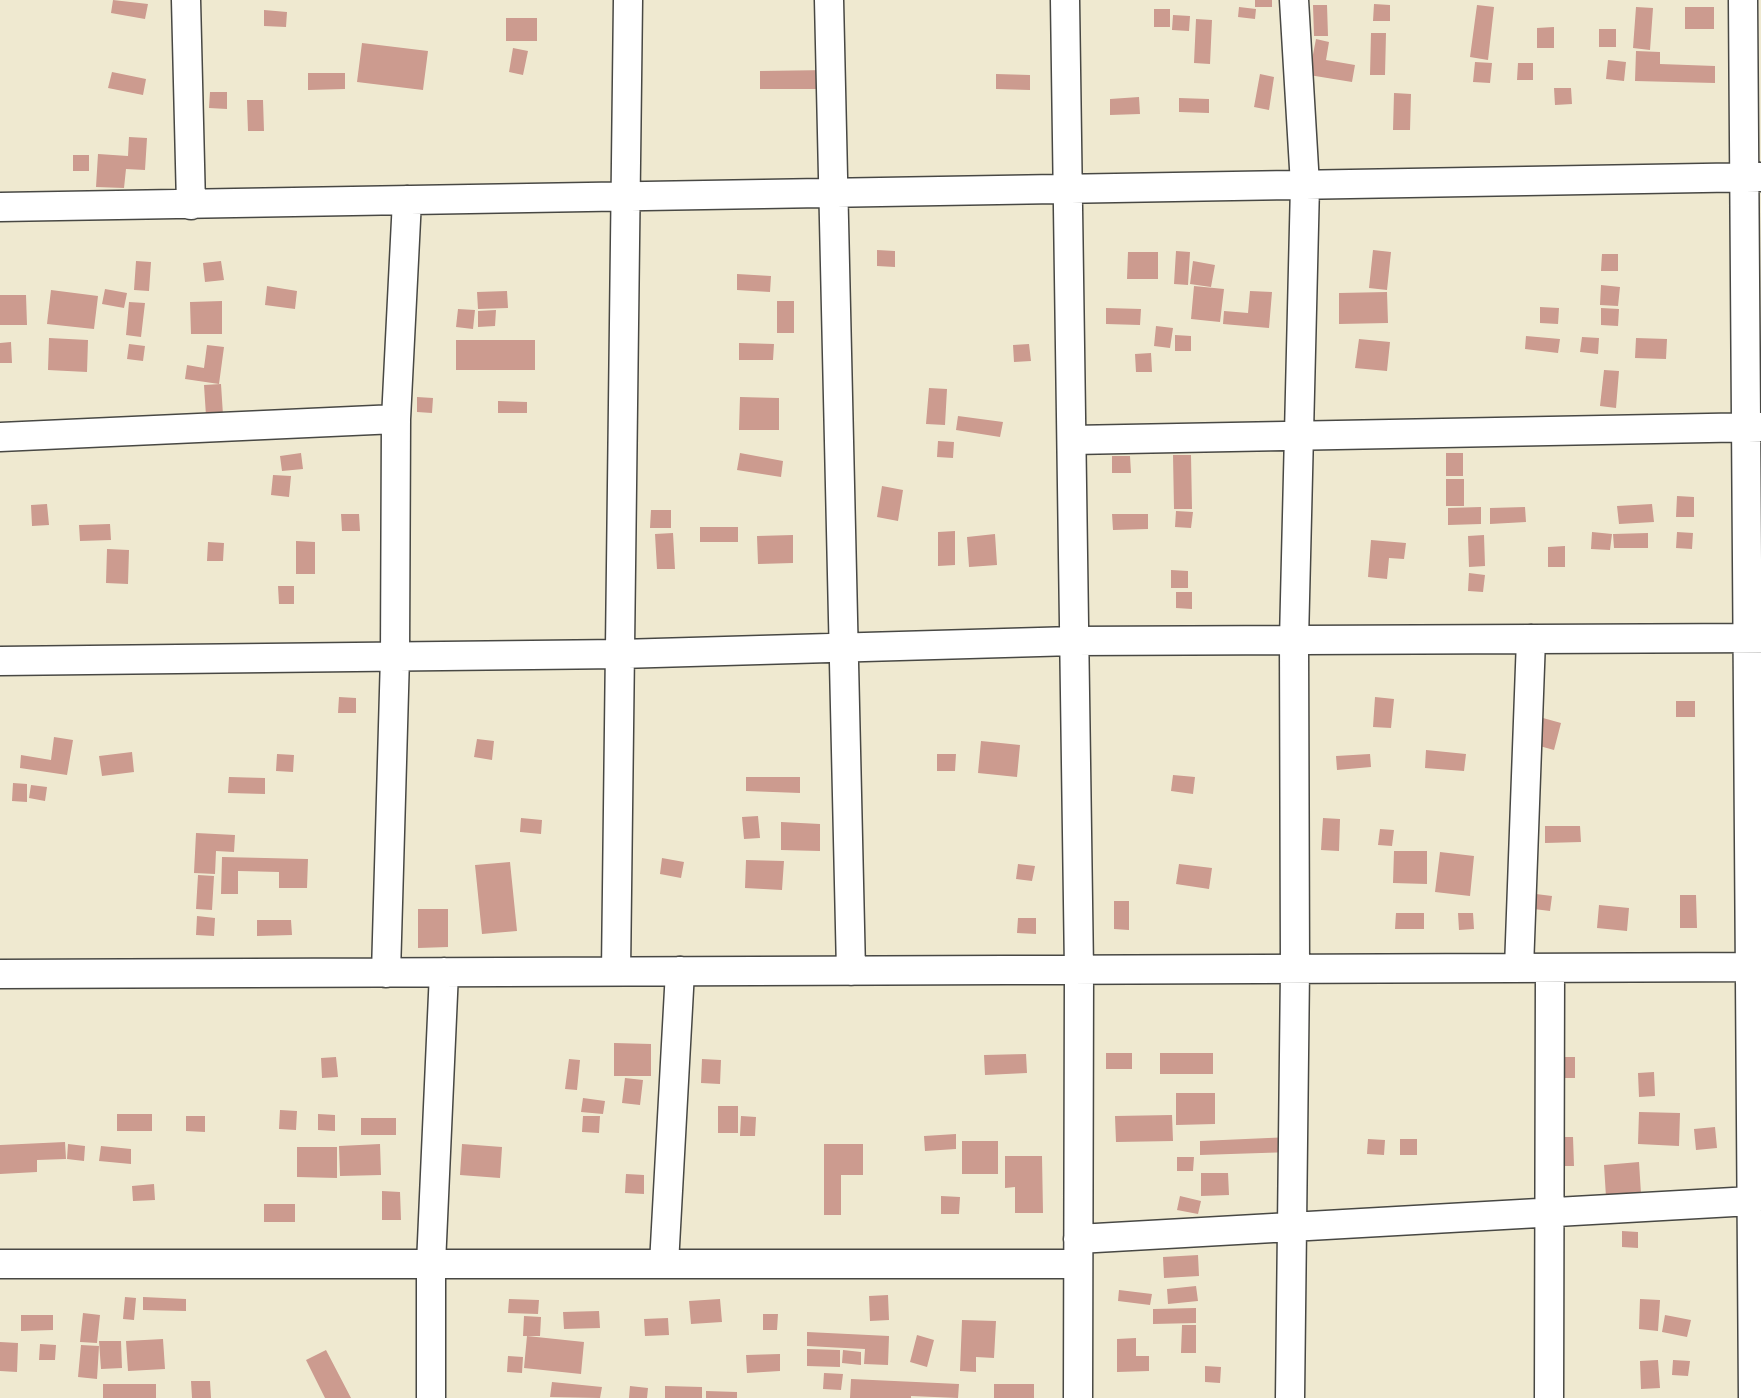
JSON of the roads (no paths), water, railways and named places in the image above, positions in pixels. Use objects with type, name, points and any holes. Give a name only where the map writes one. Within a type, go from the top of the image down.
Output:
[{"type":"street","points":[[186,0],[191,205]]},
{"type":"street","points":[[616,971],[628,0]]},
{"type":"street","points":[[829,0],[851,971]]},
{"type":"street","points":[[1065,0],[1079,970],[1078,1398]]},
{"type":"street","points":[[1290,1398],[1295,969],[1294,640],[1305,185],[1294,0]]},
{"type":"street","points":[[1743,0],[1752,177],[1755,967],[1751,1201],[1753,1398]]},
{"type":"street","points":[[0,207],[1752,177]]},
{"type":"street","points":[[386,973],[395,656],[397,419],[407,200]]},
{"type":"street","points":[[0,437],[397,419]]},
{"type":"street","points":[[1072,440],[1753,427]]},
{"type":"street","points":[[0,661],[621,654],[1074,641],[1754,638]]},
{"type":"street","points":[[1519,968],[1531,639]]},
{"type":"street","points":[[0,974],[1755,967]]},
{"type":"street","points":[[1549,1398],[1550,968]]},
{"type":"street","points":[[664,1264],[680,971]]},
{"type":"street","points":[[432,1398],[431,1264],[444,972]]},
{"type":"street","points":[[0,1264],[664,1264],[1078,1251],[1292,1226],[1751,1201]]}]
